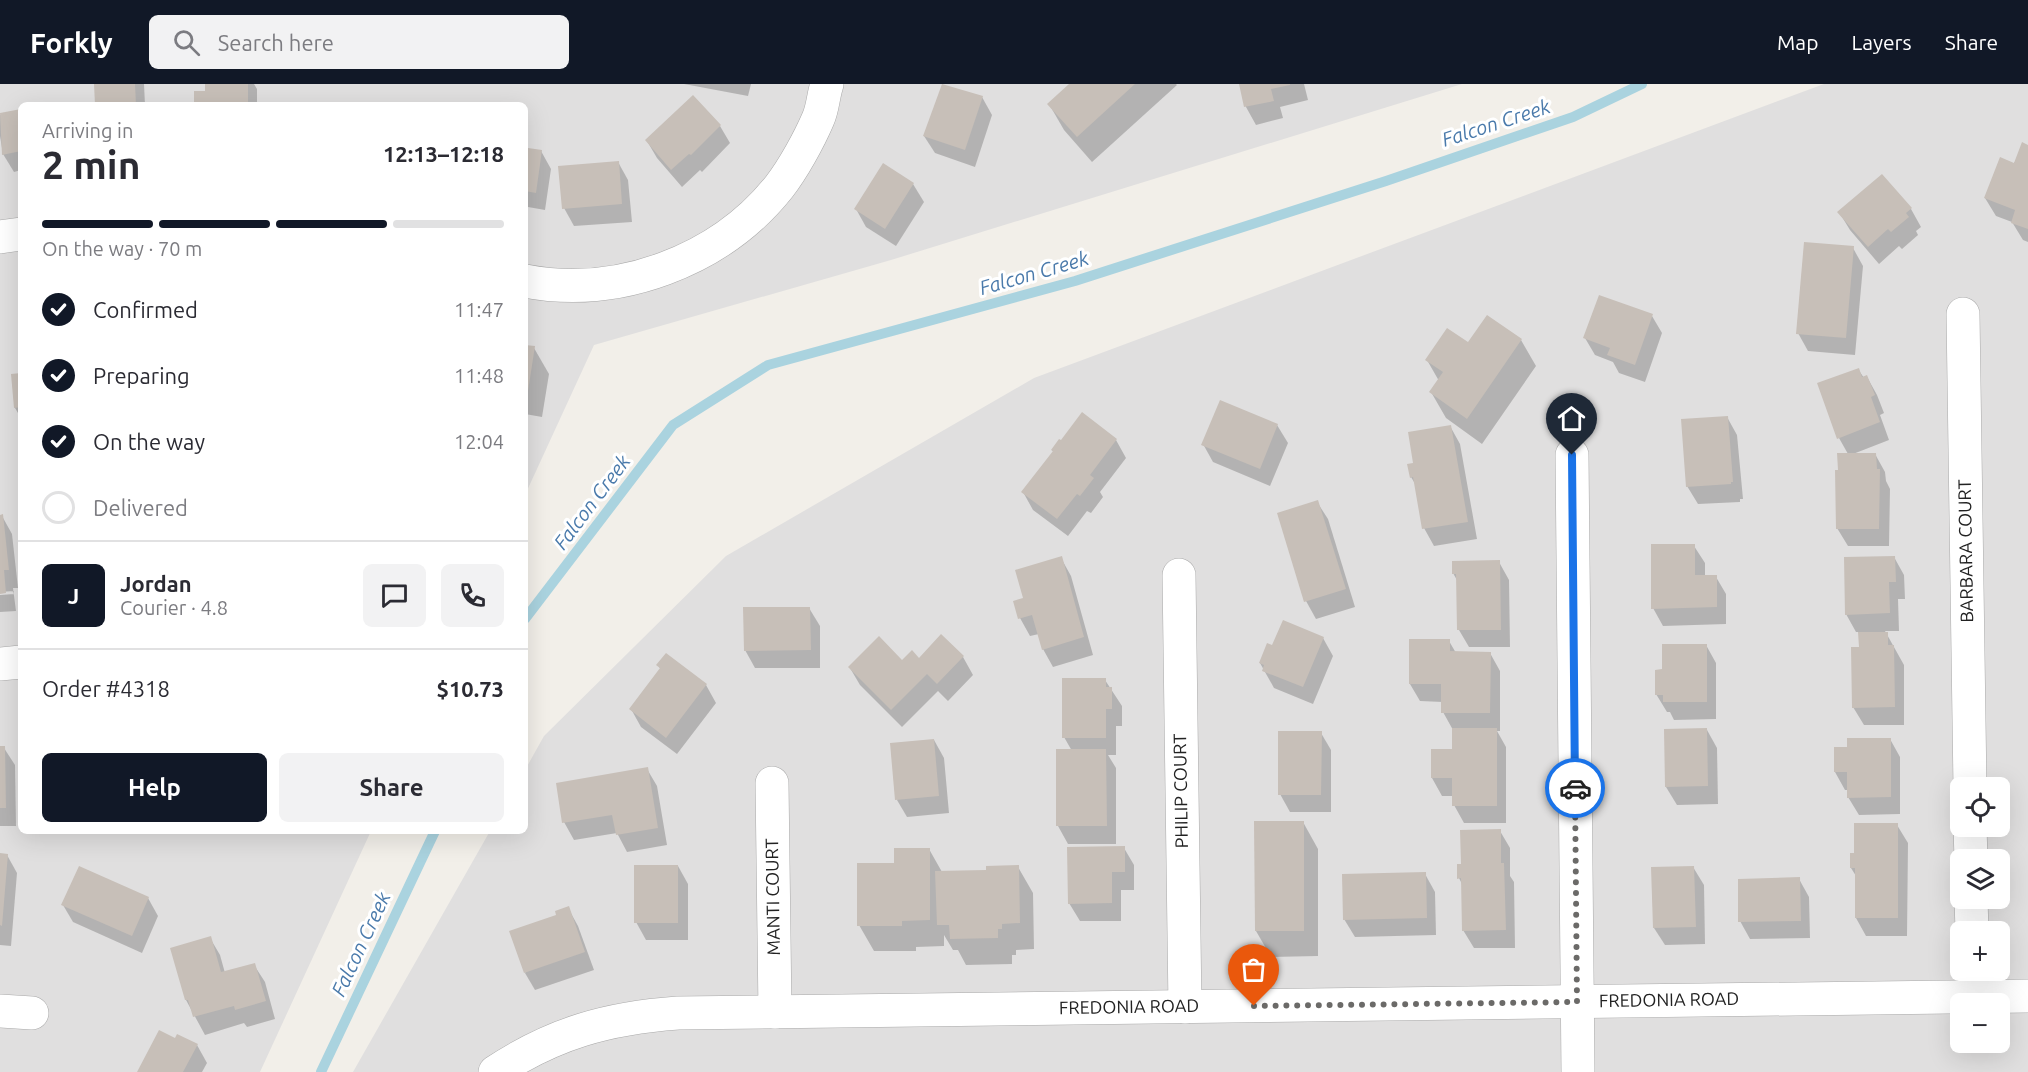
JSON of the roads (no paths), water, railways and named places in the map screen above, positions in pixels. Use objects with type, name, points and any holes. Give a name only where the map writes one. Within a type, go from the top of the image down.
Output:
[{"type":"street","points":[[528,281],[583,285],[627,280],[657,272],[712,246],[760,208],[779,186],[817,120],[827,84]]},
{"type":"street","points":[[0,237],[18,234]]},
{"type":"street","name":"BARBARA COURT","points":[[1963,314],[1970,777]]},
{"type":"street","points":[[1572,455],[1578,1072]]},
{"type":"street","name":"PHILIP COURT","points":[[1179,575],[1185,1007]]},
{"type":"street","points":[[0,664],[18,662]]},
{"type":"street","name":"MANTI COURT","points":[[772,783],[775,1012]]},
{"type":"street","name":"FREDONIA ROAD","points":[[495,1072],[531,1049],[559,1037],[618,1020],[678,1013],[1577,1002],[1972,984],[2028,996]]},
{"type":"street","points":[[0,1011],[32,1013]]},
{"type":"waterway","name":"Falcon Creek","points":[[528,615],[673,425],[768,365],[1075,281],[1386,181],[1573,117],[1642,84]]},
{"type":"waterway","name":"Falcon Creek","points":[[321,1072],[434,834]]}]
